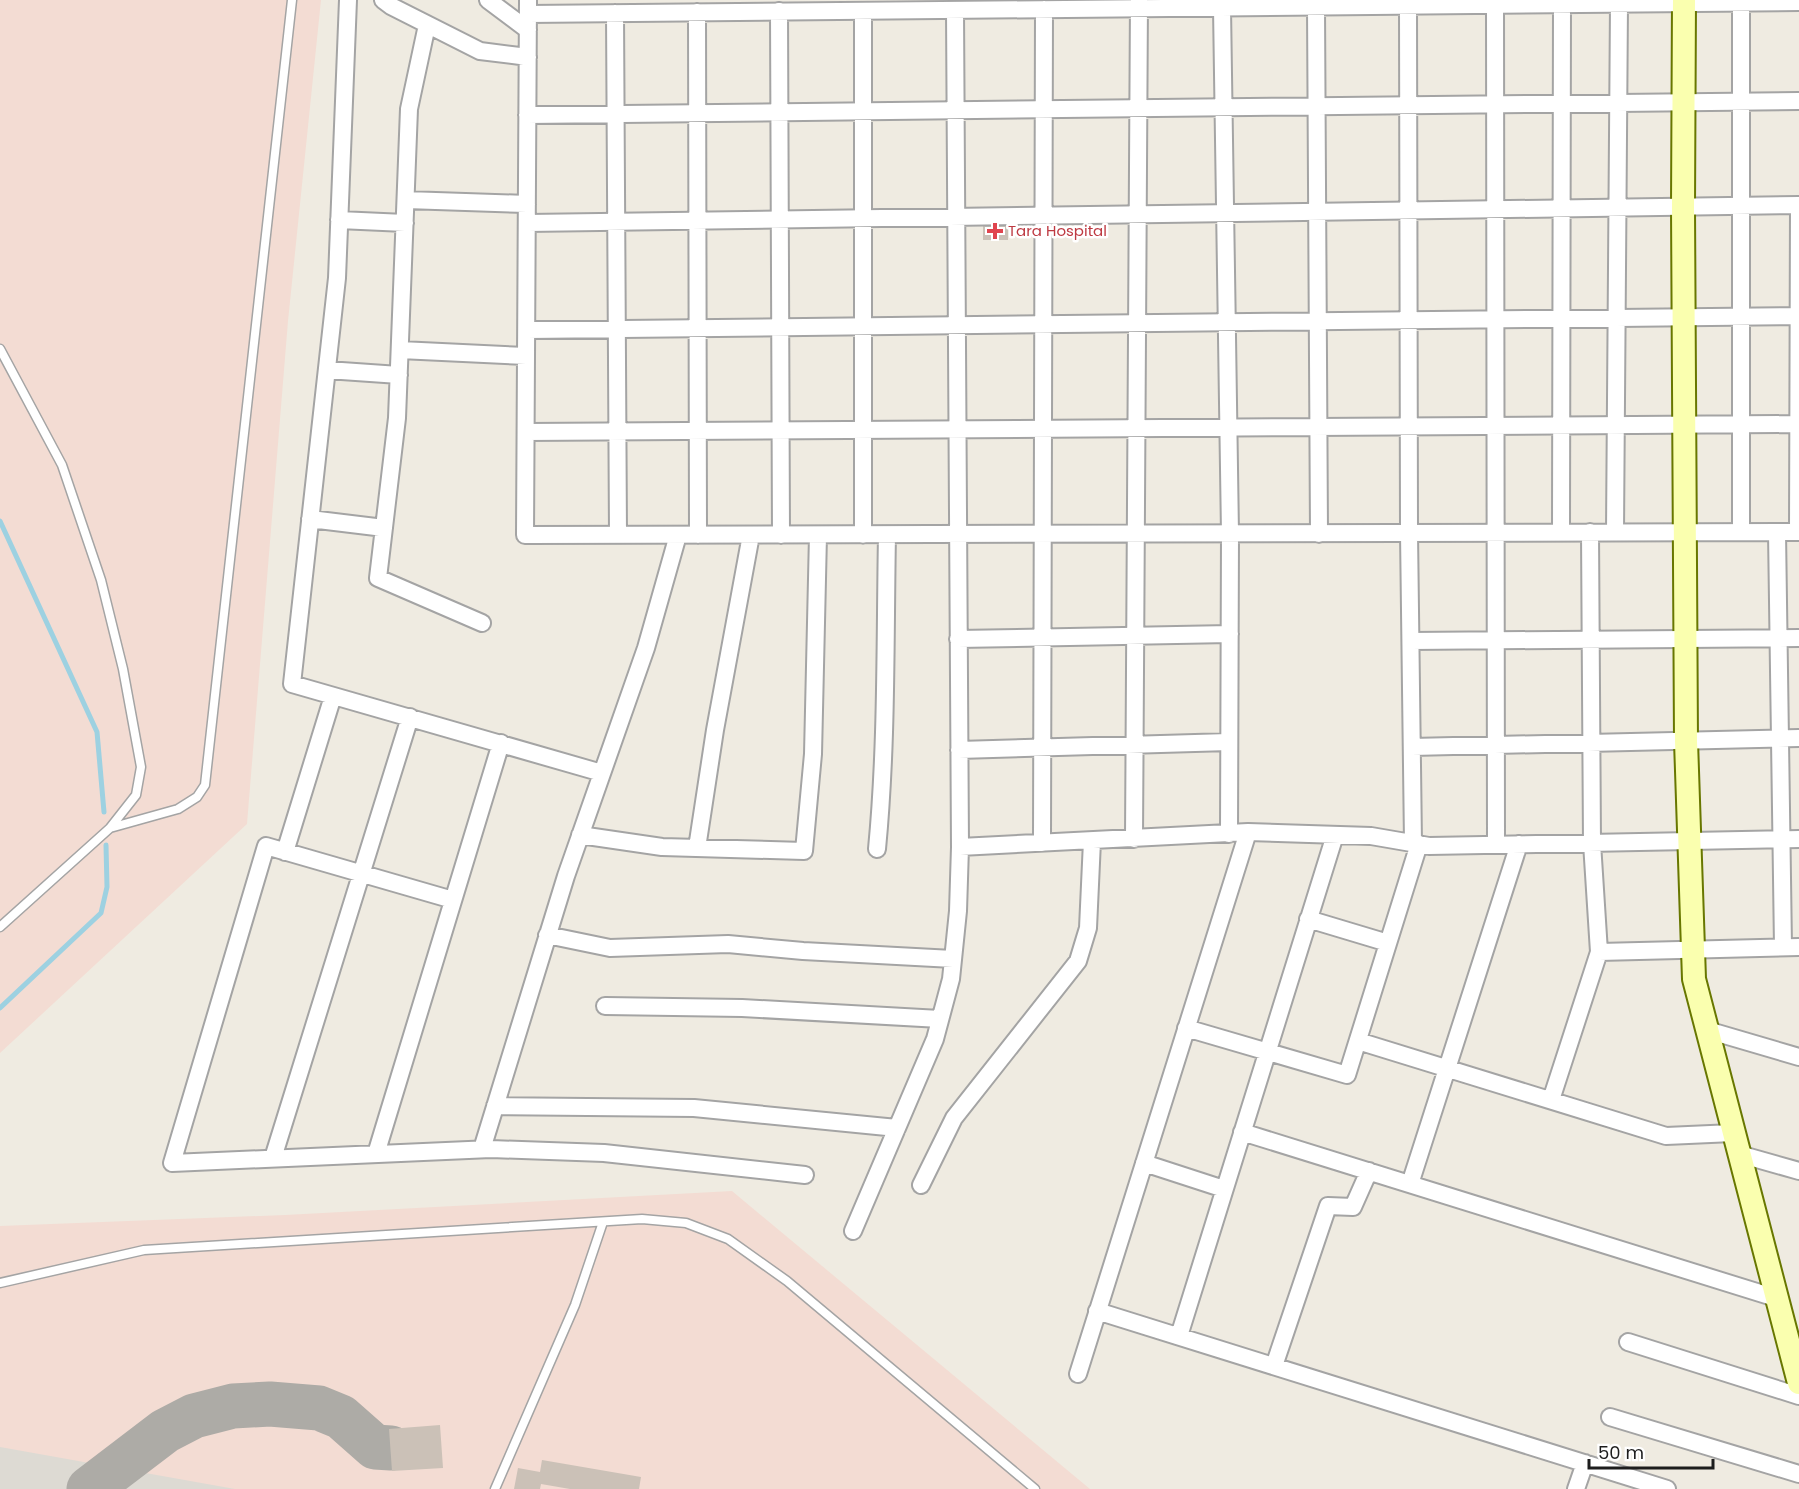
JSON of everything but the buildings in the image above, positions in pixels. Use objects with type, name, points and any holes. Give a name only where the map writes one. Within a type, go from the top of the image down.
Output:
[{"type":"street","points":[[348,0],[337,278],[292,684],[602,773]]},
{"type":"street","points":[[383,0],[480,51],[528,57]]},
{"type":"street","points":[[488,0],[528,15],[615,13],[644,6],[697,12],[1044,9],[1139,4],[1222,8],[1495,3],[1799,2]]},
{"type":"street","points":[[1684,2],[1683,317],[1686,741],[1694,979],[1799,1383]]},
{"type":"street","points":[[1495,3],[1496,845]]},
{"type":"street","points":[[1741,3],[1741,532]]},
{"type":"street","points":[[1134,839],[1139,4]]},
{"type":"street","points":[[1562,4],[1562,532]]},
{"type":"street","points":[[1615,532],[1619,4]]},
{"type":"street","points":[[1186,1028],[1347,1075],[1416,844],[1412,747],[1409,533],[1408,6]]},
{"type":"street","points":[[1316,7],[1319,534]]},
{"type":"street","points":[[1222,8],[1230,534],[1229,834]]},
{"type":"street","points":[[1042,843],[1044,9]]},
{"type":"street","points":[[853,1231],[935,1039],[951,979],[958,911],[960,847],[955,10]]},
{"type":"street","points":[[779,11],[781,535]]},
{"type":"street","points":[[863,11],[863,535]]},
{"type":"street","points":[[697,12],[698,535]]},
{"type":"street","points":[[615,13],[618,535]]},
{"type":"street","points":[[527,222],[1799,206],[1799,532],[525,535],[528,15]]},
{"type":"street","points":[[427,25],[409,109],[397,418],[378,578],[482,623]]},
{"type":"street","points":[[528,115],[1799,101]]},
{"type":"street","points":[[406,200],[527,204]]},
{"type":"street","points":[[339,220],[405,223]]},
{"type":"street","points":[[526,330],[1799,316]]},
{"type":"street","points":[[400,350],[526,356]]},
{"type":"street","points":[[327,370],[399,375]]},
{"type":"street","points":[[526,432],[1799,424]]},
{"type":"street","points":[[310,519],[384,528]]},
{"type":"street","points":[[1551,1100],[1599,952],[1592,843],[1590,532]]},
{"type":"street","points":[[1599,952],[1791,947],[1780,839],[1777,532]]},
{"type":"street","points":[[482,1149],[547,935],[646,648],[678,535]]},
{"type":"street","points":[[697,848],[715,730],[751,535]]},
{"type":"street","points":[[580,836],[662,847],[804,851],[813,754],[818,535]]},
{"type":"street","points":[[878,849],[883,755],[887,535]]},
{"type":"street","points":[[958,639],[1230,634]]},
{"type":"street","points":[[1411,641],[1799,638]]},
{"type":"street","points":[[285,852],[333,696]]},
{"type":"street","points":[[273,1158],[410,717]]},
{"type":"street","points":[[1412,747],[1799,738]]},
{"type":"street","points":[[959,750],[1229,742]]},
{"type":"street","points":[[376,1154],[501,743]]},
{"type":"street","points":[[960,847],[1248,832],[1371,836],[1429,846],[1799,839]]},
{"type":"street","points":[[1078,1374],[1248,832]]},
{"type":"street","points":[[1179,1336],[1335,835]]},
{"type":"street","points":[[921,1185],[954,1118],[1078,961],[1088,928],[1092,841]]},
{"type":"street","points":[[1410,1184],[1519,844]]},
{"type":"street","points":[[453,900],[266,846],[172,1163],[482,1149],[604,1153],[805,1175]]},
{"type":"street","points":[[1308,919],[1388,944]]},
{"type":"street","points":[[547,935],[609,948],[728,944],[803,951],[953,959]]},
{"type":"street","points":[[605,1006],[742,1008],[940,1018]]},
{"type":"street","points":[[1707,1030],[1799,1057]]},
{"type":"street","points":[[1358,1041],[1666,1136],[1736,1143],[1799,1172]]},
{"type":"street","points":[[495,1106],[694,1108],[897,1128]]},
{"type":"street","points":[[1242,1132],[1776,1298]]},
{"type":"street","points":[[1144,1163],[1224,1190]]},
{"type":"street","points":[[1274,1366],[1328,1206],[1353,1206],[1369,1171]]},
{"type":"street","points":[[1098,1311],[1667,1489]]},
{"type":"street","points":[[1628,1342],[1799,1396]]},
{"type":"street","points":[[1610,1417],[1799,1474]]},
{"type":"street","points":[[1576,1489],[1585,1463]]},
{"type":"lane","points":[[110,828],[178,809],[197,798],[205,785],[292,0]]},
{"type":"lane","points":[[0,349],[62,465],[101,580],[123,669],[141,767],[136,795],[110,828],[0,927]]},
{"type":"lane","points":[[0,1283],[144,1250],[642,1219],[686,1223],[728,1239],[786,1281],[1035,1489]]},
{"type":"lane","points":[[495,1489],[575,1305],[603,1222]]},
{"type":"shaded area","points":[[0,0],[321,0],[288,321],[247,824],[0,1053]]},
{"type":"shaded area","points":[[732,1191],[1090,1489],[0,1489],[0,1226],[285,1215]]},
{"type":"shaded area","points":[[0,1447],[235,1489],[0,1489]]},
{"type":"waterway","points":[[0,521],[97,732],[104,812]]},
{"type":"waterway","points":[[0,1008],[101,913],[107,887],[106,845]]},
{"type":"taxiway","points":[[89,1489],[165,1431],[194,1416],[233,1406],[270,1404],[319,1408],[341,1417],[375,1447],[391,1448]]},
{"type":"place","name":"Tara Hospital","points":[[995,231]]}]
